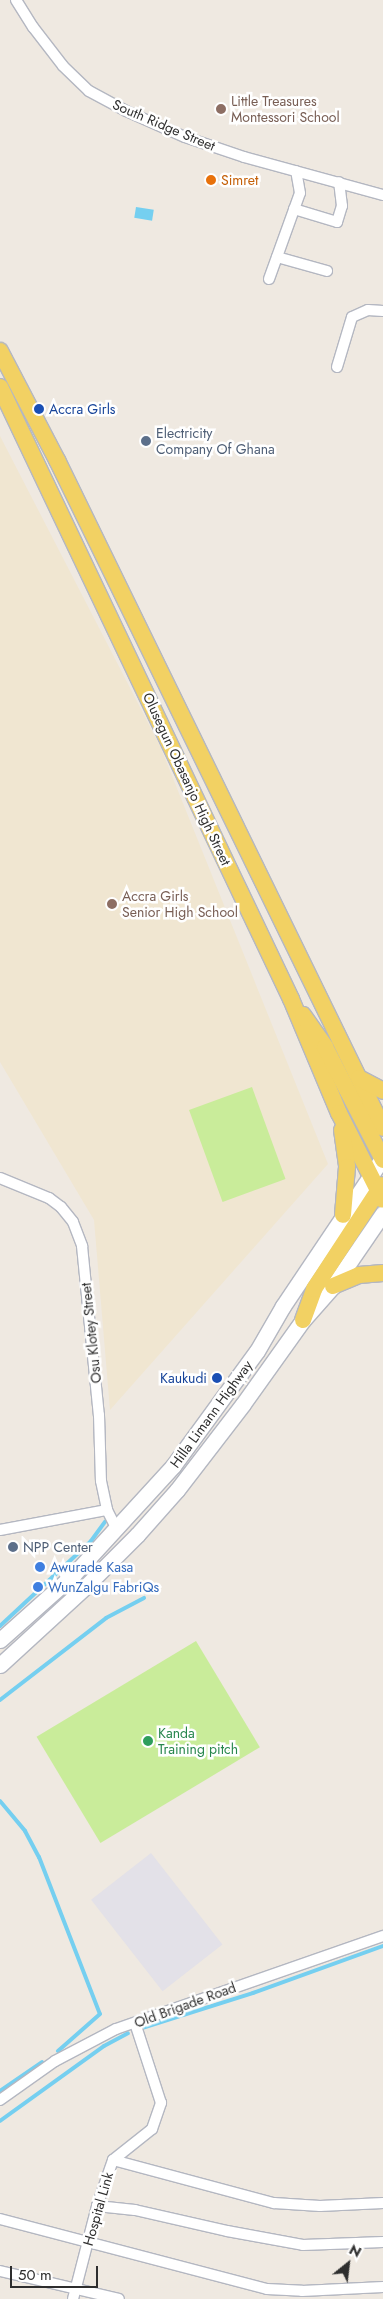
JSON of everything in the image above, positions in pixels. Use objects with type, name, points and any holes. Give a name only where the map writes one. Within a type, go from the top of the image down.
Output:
[{"type":"main road","name":"Olusegun Obasanjo High Street","points":[[0,351],[66,478],[383,1128]]},
{"type":"main road","name":"Olusegun Obasanjo High Street","points":[[0,387],[291,999],[339,1113],[380,1187]]},
{"type":"main road","points":[[291,999],[316,1031],[383,1158]]},
{"type":"main road","points":[[358,1078],[383,1091]]},
{"type":"main road","points":[[339,1113],[346,1167],[343,1215]]},
{"type":"main road","name":"Hilla Limann Highway","points":[[0,1640],[74,1574],[117,1530],[173,1466],[228,1393],[343,1215],[380,1187],[383,1158]]},
{"type":"main road","points":[[303,1320],[314,1289],[380,1187]]},
{"type":"main road","name":"Hilla Limann Highway","points":[[0,1665],[85,1587],[160,1510],[243,1404],[303,1320],[332,1286],[383,1213]]},
{"type":"main road","points":[[332,1286],[359,1275],[383,1273]]},
{"type":"street","name":"South Ridge Street","points":[[16,0],[32,27],[63,66],[89,91],[126,111],[185,137],[383,195]]},
{"type":"street","points":[[269,280],[300,193],[296,171]]},
{"type":"street","points":[[294,209],[337,222],[342,206],[339,182]]},
{"type":"street","points":[[277,256],[327,271]]},
{"type":"street","points":[[337,367],[352,317],[368,310],[383,311]]},
{"type":"street","name":"Osu Klotey Street","points":[[0,1178],[49,1198],[61,1207],[73,1222],[82,1246],[99,1415],[101,1481],[107,1510],[117,1530]]},
{"type":"street","points":[[0,1530],[107,1510]]},
{"type":"street","name":"Old Brigade Road","points":[[0,2100],[55,2061],[116,2029],[383,1936]]},
{"type":"street","name":"Hospital Link","points":[[74,2294],[97,2206],[113,2160],[152,2129],[161,2103],[134,2023]]},
{"type":"street","points":[[113,2160],[274,2203],[320,2206],[383,2203]]},
{"type":"street","points":[[97,2206],[135,2210],[227,2231],[303,2245],[383,2242]]},
{"type":"street","points":[[0,2219],[267,2289],[302,2291],[383,2287]]},
{"type":"street","points":[[0,2271],[74,2294],[119,2299]]},
{"type":"shaded area","name":"Accra Girls Senior High School","points":[[0,436],[160,746],[328,1164],[110,1410],[94,1220],[0,1062]]},
{"type":"shaded area","points":[[151,1853],[222,1944],[163,1991],[91,1900]]},
{"type":"green space","points":[[252,1087],[286,1179],[223,1202],[189,1110]]},
{"type":"green space","name":"Kanda Training pitch","points":[[196,1641],[260,1747],[100,1843],[37,1737]]},
{"type":"water","points":[[136,207],[154,210],[152,221],[134,218]]},
{"type":"waterway","points":[[0,1626],[91,1541],[105,1522]]},
{"type":"waterway","points":[[0,1700],[106,1618],[144,1598]]},
{"type":"waterway","points":[[0,1801],[25,1831],[39,1857],[100,2014],[58,2051]]},
{"type":"waterway","points":[[142,2028],[253,1993],[383,1946]]},
{"type":"waterway","points":[[0,2121],[104,2046],[128,2033]]},
{"type":"waterway","points":[[0,2091],[42,2062]]},
{"type":"place","name":"Little Treasures Montessori School","points":[[221,109]]},
{"type":"place","name":"Simret","points":[[211,180]]},
{"type":"place","name":"Accra Girls","points":[[39,409]]},
{"type":"place","name":"Electricity Company Of Ghana","points":[[146,441]]},
{"type":"place","name":"Accra Girls Senior High School","points":[[112,904]]},
{"type":"place","name":"Kaukudi","points":[[217,1378]]},
{"type":"place","name":"NPP Center","points":[[13,1547]]},
{"type":"place","name":"Awurade Kasa","points":[[40,1567]]},
{"type":"place","name":"WunZalgu FabriQs","points":[[38,1587]]},
{"type":"place","name":"Kanda Training pitch","points":[[148,1741]]}]
